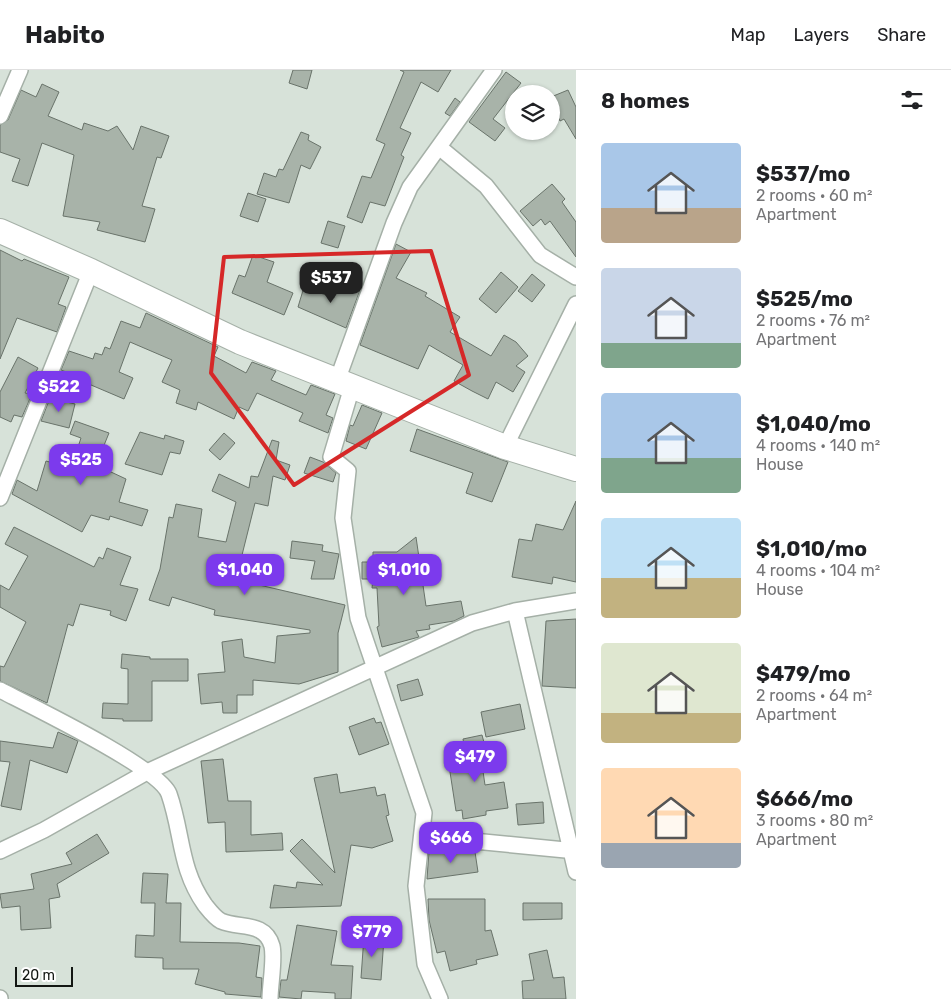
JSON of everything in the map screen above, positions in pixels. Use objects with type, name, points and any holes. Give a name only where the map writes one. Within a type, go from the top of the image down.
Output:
[{"type":"main road","points":[[0,231],[91,271],[240,342],[505,447],[576,469]]},
{"type":"street","points":[[0,116],[20,70]]},
{"type":"street","points":[[440,999],[425,964],[416,886],[424,814],[358,618],[343,518],[348,471],[332,457],[345,384],[394,223],[410,187],[491,71]]},
{"type":"street","points":[[439,147],[486,186],[540,255],[576,277]]},
{"type":"street","points":[[0,498],[91,271]]},
{"type":"street","points":[[505,447],[576,304]]},
{"type":"street","points":[[0,851],[44,830],[147,772],[472,624],[515,612],[576,601]]},
{"type":"street","points":[[515,612],[574,852],[576,872]]},
{"type":"street","points":[[0,690],[64,721],[147,772],[169,792],[185,868],[209,910],[220,921],[258,928],[272,946],[270,999]]},
{"type":"street","points":[[422,836],[574,852]]},
{"type":"highlighted area","points":[[431,251],[469,375],[294,485],[211,373],[224,257]]},
{"type":"building","points":[[293,70],[312,70],[307,89],[289,83]]},
{"type":"building","points":[[400,70],[451,70],[438,92],[421,82],[400,128],[411,133],[401,155],[404,157],[385,206],[370,202],[362,223],[347,217],[362,176],[371,178],[385,144],[376,140],[404,72]]},
{"type":"building","points":[[506,72],[521,83],[519,85],[505,85],[505,104],[493,119],[505,128],[495,141],[469,122]]},
{"type":"building","points":[[42,84],[59,92],[48,116],[82,130],[84,123],[108,131],[117,126],[133,150],[141,126],[169,136],[161,158],[157,157],[142,206],[155,209],[145,242],[97,230],[100,222],[63,216],[74,155],[42,143],[28,186],[12,181],[20,159],[0,152],[0,125],[8,120],[21,90],[36,97]]},
{"type":"building","points":[[568,90],[576,107],[576,139],[564,119],[560,121],[560,93]]},
{"type":"building","points":[[455,98],[460,102],[450,116],[445,113]]},
{"type":"building","points":[[301,132],[309,135],[308,140],[321,147],[310,169],[301,165],[289,203],[257,194],[264,173],[276,177],[279,169],[283,170]]},
{"type":"building","points":[[552,184],[565,199],[562,202],[576,222],[576,257],[550,221],[545,225],[541,219],[533,226],[520,211]]},
{"type":"building","points":[[248,193],[266,199],[258,222],[240,216]]},
{"type":"building","points":[[328,221],[345,226],[338,248],[321,243]]},
{"type":"building","points":[[396,244],[411,252],[396,278],[427,293],[425,296],[460,317],[450,332],[491,356],[504,335],[516,342],[528,356],[516,366],[525,372],[513,392],[496,382],[488,399],[454,381],[463,365],[429,345],[418,369],[360,345]]},
{"type":"building","points":[[0,250],[22,261],[24,259],[69,277],[58,304],[66,307],[57,332],[17,318],[0,359]]},
{"type":"building","points":[[253,255],[274,262],[267,282],[293,293],[284,315],[232,293],[239,275],[245,277]]},
{"type":"building","points":[[501,272],[518,287],[496,313],[479,299]]},
{"type":"building","points":[[532,274],[545,285],[532,302],[518,291]]},
{"type":"building","points":[[340,282],[360,290],[346,328],[298,307],[304,287],[334,298]]},
{"type":"building","points":[[146,313],[218,347],[214,356],[246,373],[252,362],[276,371],[271,380],[306,395],[311,385],[335,394],[326,415],[333,418],[328,433],[299,421],[303,413],[257,393],[248,411],[239,407],[234,419],[198,402],[196,410],[176,403],[180,390],[162,382],[172,360],[130,342],[119,372],[133,378],[124,399],[84,382],[85,379],[61,370],[69,351],[93,359],[95,353],[102,355],[105,347],[110,349],[121,321],[140,328]]},
{"type":"building","points":[[18,357],[38,368],[25,393],[32,394],[22,417],[14,415],[11,422],[0,417],[0,392]]},
{"type":"building","points":[[50,398],[75,404],[69,428],[41,421]]},
{"type":"building","points":[[362,405],[382,413],[366,449],[346,441],[350,425],[353,426]]},
{"type":"building","points":[[75,421],[109,433],[96,465],[126,479],[119,502],[148,510],[142,526],[110,516],[109,520],[91,515],[82,532],[12,494],[17,480],[37,491],[46,461],[71,468],[81,438],[70,434]]},
{"type":"building","points":[[417,429],[508,462],[492,502],[466,493],[473,473],[410,451]]},
{"type":"building","points":[[140,432],[164,439],[165,435],[184,441],[180,454],[170,452],[162,475],[125,464]]},
{"type":"building","points":[[224,433],[235,443],[220,460],[209,450]]},
{"type":"building","points":[[272,440],[279,442],[276,460],[290,465],[285,480],[273,476],[268,506],[255,503],[238,571],[244,571],[242,581],[345,605],[338,633],[338,672],[299,684],[253,680],[253,695],[237,695],[237,713],[223,713],[222,702],[201,704],[198,674],[225,672],[222,642],[242,639],[244,657],[275,663],[277,636],[310,633],[310,630],[214,615],[215,610],[172,597],[169,606],[149,600],[160,569],[169,517],[173,518],[176,504],[202,509],[198,537],[226,542],[236,502],[212,491],[219,474],[249,488],[251,476],[258,477]]},
{"type":"building","points":[[310,457],[323,462],[336,473],[333,482],[304,473]]},
{"type":"building","points":[[576,501],[576,582],[553,577],[552,584],[512,577],[519,539],[532,541],[536,524],[563,530]]},
{"type":"building","points":[[14,527],[94,567],[99,557],[103,559],[107,548],[131,557],[120,585],[138,589],[126,621],[110,615],[111,611],[80,604],[73,626],[68,624],[47,703],[0,681],[0,666],[4,667],[26,622],[0,607],[0,585],[9,590],[28,556],[5,544]]},
{"type":"building","points":[[416,537],[426,606],[461,601],[464,616],[454,621],[429,625],[430,629],[416,631],[419,637],[382,647],[377,627],[379,626],[377,588],[372,588],[373,579],[362,579],[362,562],[373,562],[373,552],[397,552]]},
{"type":"building","points":[[292,541],[323,545],[322,551],[339,554],[334,579],[311,579],[315,561],[290,558]]},
{"type":"building","points":[[576,619],[576,688],[542,686],[546,621]]},
{"type":"building","points":[[122,654],[150,657],[150,659],[188,659],[188,681],[152,681],[152,721],[123,721],[123,719],[102,718],[103,703],[128,704],[128,669],[121,668]]},
{"type":"building","points":[[418,679],[423,695],[401,701],[397,685]]},
{"type":"building","points":[[520,704],[525,729],[486,737],[481,712]]},
{"type":"building","points":[[374,718],[376,723],[381,722],[389,744],[359,755],[349,727]]},
{"type":"building","points":[[58,732],[78,741],[67,773],[30,760],[21,810],[1,806],[10,762],[0,761],[0,741],[53,748]]},
{"type":"building","points":[[482,735],[486,750],[480,751],[485,785],[504,782],[508,808],[486,811],[486,815],[463,819],[462,810],[456,811],[448,759],[466,756],[463,739]]},
{"type":"building","points":[[223,759],[228,801],[251,801],[251,835],[282,833],[283,850],[226,852],[225,822],[208,823],[201,761]]},
{"type":"building","points":[[337,774],[340,793],[375,787],[377,796],[385,794],[389,815],[386,816],[393,841],[372,848],[351,845],[341,906],[270,908],[274,885],[296,888],[297,882],[323,885],[290,851],[302,839],[335,873],[314,778]]},
{"type":"building","points":[[543,802],[544,823],[518,825],[516,804]]},
{"type":"building","points":[[97,834],[109,853],[57,884],[60,897],[49,899],[51,928],[21,930],[20,906],[2,908],[0,894],[34,889],[31,874],[72,864],[66,853]]},
{"type":"building","points":[[429,851],[475,852],[478,872],[427,879]]},
{"type":"building","points":[[143,873],[168,874],[166,903],[181,903],[180,942],[239,943],[260,946],[256,977],[262,978],[261,997],[225,994],[225,992],[195,984],[199,969],[163,969],[163,958],[135,957],[136,935],[154,936],[155,903],[141,903]]},
{"type":"building","points":[[428,899],[485,899],[485,931],[491,930],[498,955],[476,960],[477,964],[450,971],[445,951],[437,953],[429,920]]},
{"type":"building","points":[[523,903],[562,903],[562,919],[523,920]]},
{"type":"building","points":[[297,925],[337,931],[331,965],[353,966],[351,999],[335,999],[335,993],[302,991],[301,999],[279,997],[281,980],[287,980]]},
{"type":"building","points":[[364,936],[384,938],[381,980],[361,978]]},
{"type":"building","points":[[547,950],[553,978],[564,977],[566,999],[523,999],[522,981],[534,980],[529,954]]}]
